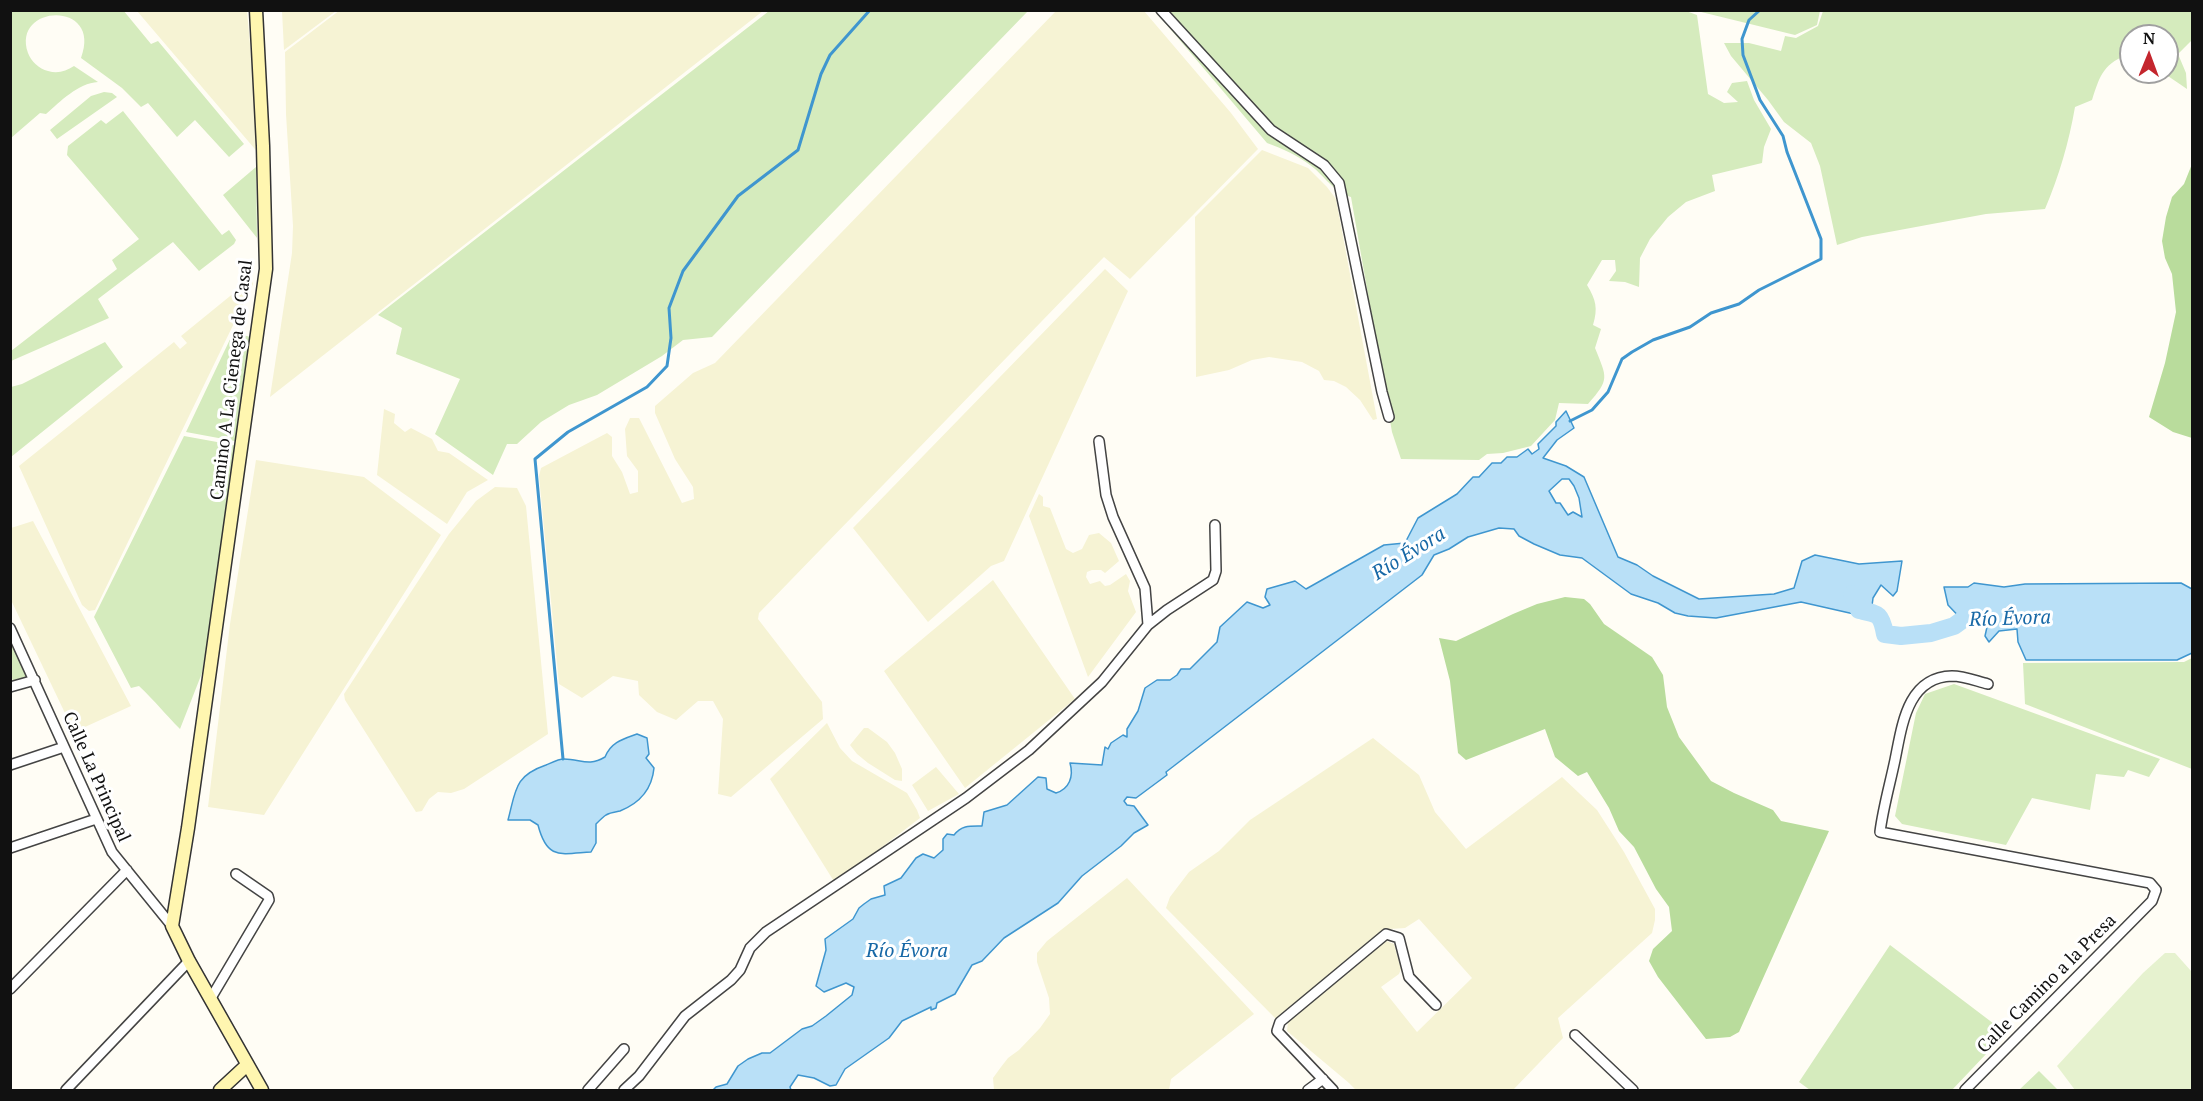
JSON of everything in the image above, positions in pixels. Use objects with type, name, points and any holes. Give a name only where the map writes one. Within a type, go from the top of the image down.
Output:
[{"type":"street","name":"Camino A La Cienega de Casal","points":[[172,926],[266,269],[256,10]]},
{"type":"street","points":[[1161,10],[1270,130],[1324,165],[1339,183],[1389,417]]},
{"type":"street","points":[[1099,441],[1104,482],[1110,506],[1145,588],[1148,625]]},
{"type":"street","points":[[624,1090],[639,1076],[685,1016],[731,980],[740,970],[750,948],[766,932],[966,798],[1029,750],[1102,682],[1148,625],[1213,580],[1216,571],[1215,525]]},
{"type":"street","name":"Calle La Principal","points":[[10,628],[113,856],[172,926]]},
{"type":"street","name":"Calle Camino a la Presa","points":[[1965,1090],[2152,901],[2156,890],[2150,883],[1880,832],[1904,719],[1917,692],[1921,687],[1943,677],[1962,677],[1988,684]]},
{"type":"street","points":[[10,687],[35,680]]},
{"type":"street","points":[[10,765],[64,747]]},
{"type":"street","points":[[10,848],[96,819]]},
{"type":"street","points":[[10,989],[127,870]]},
{"type":"street","points":[[211,998],[269,900],[268,896],[236,874]]},
{"type":"street","points":[[172,926],[189,961],[262,1090]]},
{"type":"street","points":[[1333,1090],[1277,1031],[1280,1022],[1386,934],[1399,938],[1409,976],[1436,1005]]},
{"type":"street","points":[[66,1090],[189,961]]},
{"type":"street","points":[[1575,1035],[1633,1090]]},
{"type":"street","points":[[588,1090],[624,1049]]},
{"type":"street","points":[[220,1090],[247,1065]]},
{"type":"street","points":[[1308,1090],[1323,1079]]},
{"type":"shaded area","points":[[282,10],[336,11],[284,50]]},
{"type":"shaded area","points":[[340,10],[763,11],[270,397],[292,253],[293,226],[286,114],[285,52]]},
{"type":"shaded area","points":[[137,11],[247,11],[260,155]]},
{"type":"shaded area","points":[[1056,11],[1144,11],[1231,113],[1258,149],[1130,279],[1104,257],[759,613],[758,619],[822,702],[823,719],[731,797],[718,794],[723,719],[713,701],[698,701],[676,720],[657,712],[639,695],[638,681],[613,676],[582,698],[559,684],[539,476],[541,468],[607,433],[612,437],[612,456],[622,472],[630,494],[638,492],[638,471],[627,456],[625,429],[630,418],[639,418],[682,503],[694,499],[693,487],[675,459],[655,413],[655,406],[693,373],[715,363]]},
{"type":"shaded area","points":[[1262,150],[1308,168],[1336,199],[1377,419],[1373,420],[1360,400],[1346,387],[1334,381],[1324,380],[1319,371],[1302,362],[1269,357],[1252,360],[1229,370],[1196,377],[1195,217]]},
{"type":"shaded area","points":[[1105,269],[1128,291],[1004,561],[991,566],[928,622],[853,528]]},
{"type":"shaded area","points":[[251,279],[253,284],[95,610],[89,611],[82,605],[19,466],[174,342],[180,349],[187,343],[181,336]]},
{"type":"shaded area","points":[[384,409],[395,414],[394,423],[405,432],[411,428],[432,439],[438,451],[449,453],[488,480],[467,492],[447,524],[377,475]]},
{"type":"shaded area","points":[[256,460],[364,477],[441,535],[264,815],[208,807],[230,624]]},
{"type":"shaded area","points":[[495,487],[517,488],[526,506],[548,734],[464,789],[451,793],[438,792],[429,799],[422,811],[416,812],[345,700],[344,694],[449,534],[476,501]]},
{"type":"shaded area","points":[[1039,494],[1043,497],[1043,506],[1050,508],[1066,549],[1073,553],[1082,549],[1089,535],[1099,533],[1111,543],[1119,561],[1105,573],[1101,570],[1087,572],[1086,577],[1090,584],[1100,581],[1105,586],[1110,585],[1126,574],[1130,581],[1128,591],[1136,612],[1088,677],[1029,516]]},
{"type":"shaded area","points":[[33,521],[131,706],[74,732],[11,600],[11,528]]},
{"type":"shaded area","points":[[993,580],[1075,699],[965,788],[884,671]]},
{"type":"shaded area","points":[[827,723],[840,748],[852,761],[907,793],[920,818],[835,883],[770,779]]},
{"type":"shaded area","points":[[864,728],[868,728],[887,742],[895,753],[902,769],[902,781],[895,780],[868,763],[850,745]]},
{"type":"shaded area","points":[[1373,738],[1419,775],[1435,812],[1466,849],[1562,777],[1597,810],[1624,852],[1655,909],[1652,933],[1558,1018],[1563,1038],[1513,1090],[1356,1090],[1287,1031],[1288,1022],[1386,941],[1394,944],[1401,969],[1399,974],[1381,987],[1417,1032],[1472,978],[1419,919],[1405,928],[1390,929],[1378,934],[1276,1019],[1166,908],[1170,897],[1189,872],[1219,851],[1250,820]]},
{"type":"shaded area","points":[[936,767],[959,794],[928,811],[912,785]]},
{"type":"shaded area","points":[[1127,878],[1254,1014],[1171,1079],[1169,1090],[994,1090],[993,1078],[1001,1067],[1040,1028],[1050,1014],[1049,998],[1037,962],[1037,953],[1047,941]]},
{"type":"green space","points":[[123,10],[151,44],[158,41],[244,144],[229,157],[195,120],[177,137],[148,103],[141,107],[122,88],[81,58],[84,39],[80,26],[69,18],[56,15],[43,18],[32,25],[26,37],[31,59],[42,68],[52,72],[62,72],[74,66],[98,82],[76,89],[46,114],[40,113],[11,138],[11,11]]},
{"type":"green space","points":[[769,11],[1028,11],[712,337],[683,340],[662,356],[597,395],[569,405],[541,422],[517,444],[507,444],[493,475],[435,434],[460,379],[396,354],[402,328],[378,315]]},
{"type":"green space","points":[[1155,11],[1686,11],[1697,15],[1708,94],[1724,103],[1738,102],[1727,92],[1732,83],[1747,81],[1754,100],[1771,129],[1764,147],[1762,163],[1712,175],[1715,191],[1686,202],[1668,217],[1650,239],[1640,258],[1639,287],[1625,282],[1609,281],[1616,271],[1615,260],[1602,260],[1587,285],[1595,304],[1593,325],[1601,329],[1595,348],[1604,378],[1600,389],[1588,404],[1559,403],[1555,420],[1531,446],[1503,453],[1487,454],[1479,460],[1401,459],[1392,432],[1351,197],[1339,192],[1300,158],[1267,143]]},
{"type":"green space","points":[[1697,11],[1820,11],[1817,25],[1795,35]]},
{"type":"green space","points":[[1823,11],[2192,11],[2192,40],[2179,53],[2179,24],[2119,24],[2119,59],[2104,71],[2092,100],[2075,107],[2063,159],[2045,209],[1986,214],[1862,237],[1837,245],[1820,166],[1811,143],[1784,122],[1731,56],[1724,43],[1749,43],[1781,51],[1785,36],[1796,38],[1818,26]]},
{"type":"green space","points":[[2179,56],[2186,73],[2187,89],[2179,84]]},
{"type":"green space","points":[[104,92],[112,93],[117,97],[57,139],[50,130],[91,96]]},
{"type":"green space","points":[[123,111],[222,235],[229,230],[236,240],[199,271],[173,242],[98,299],[109,318],[11,361],[11,351],[117,269],[112,260],[139,239],[67,155],[68,146],[101,120],[106,124]]},
{"type":"green space","points":[[2192,164],[2192,438],[2173,432],[2149,417],[2165,363],[2176,312],[2172,274],[2165,258],[2162,241],[2166,217],[2172,197],[2184,184]]},
{"type":"green space","points":[[256,167],[257,238],[223,195]]},
{"type":"green space","points":[[233,333],[256,338],[240,442],[186,432]]},
{"type":"green space","points":[[105,342],[123,367],[11,457],[11,387],[22,384]]},
{"type":"green space","points":[[184,436],[239,446],[202,673],[180,729],[139,686],[131,688],[94,617]]},
{"type":"green space","points":[[1565,597],[1584,599],[1604,624],[1652,657],[1663,675],[1667,707],[1679,737],[1711,781],[1773,810],[1781,821],[1829,831],[1739,1032],[1730,1037],[1706,1039],[1658,977],[1649,961],[1653,949],[1672,931],[1669,907],[1656,889],[1634,847],[1619,831],[1609,808],[1587,772],[1578,776],[1555,757],[1545,729],[1466,760],[1458,753],[1450,681],[1439,638],[1456,641],[1537,604]]},
{"type":"green space","points":[[10,631],[30,677],[13,682],[11,674]]},
{"type":"green space","points":[[2192,658],[2192,769],[2025,704],[2023,663],[2184,662]]},
{"type":"green space","points":[[1954,684],[2160,759],[2149,777],[2128,770],[2124,777],[2096,774],[2090,810],[2032,798],[2006,845],[1902,824],[1895,816],[1916,713],[1925,694]]},
{"type":"green space","points":[[1890,945],[2006,1033],[1952,1090],[1810,1090],[1799,1082]]},
{"type":"green space","points":[[2165,953],[2175,953],[2192,972],[2192,1090],[2075,1090],[2057,1066],[2143,973]]},
{"type":"green space","points":[[2039,1071],[2058,1090],[2019,1090]]},
{"type":"water","name":"Río Évora","points":[[1566,411],[1574,428],[1557,440],[1543,458],[1566,466],[1584,477],[1618,557],[1699,599],[1774,594],[1794,588],[1802,561],[1815,555],[1859,564],[1902,561],[1897,591],[1893,596],[1881,585],[1873,598],[1872,606],[1867,611],[1854,614],[1801,602],[1716,618],[1688,616],[1675,613],[1658,603],[1631,594],[1582,558],[1560,555],[1534,544],[1519,536],[1514,529],[1499,528],[1468,537],[1434,555],[1422,575],[1166,772],[1167,775],[1136,798],[1127,797],[1124,801],[1127,805],[1134,806],[1148,825],[1134,833],[1082,876],[1058,903],[1004,938],[982,961],[972,965],[955,994],[937,1003],[936,1008],[931,1010],[931,1007],[902,1021],[889,1038],[845,1069],[836,1085],[830,1086],[814,1078],[798,1075],[790,1087],[791,1090],[713,1090],[727,1084],[738,1066],[748,1059],[762,1053],[770,1053],[802,1029],[812,1026],[852,995],[854,987],[846,983],[824,992],[816,986],[826,950],[825,939],[853,919],[864,904],[871,899],[885,895],[884,886],[901,878],[916,858],[923,854],[934,858],[943,850],[943,839],[947,834],[954,835],[966,827],[982,826],[984,812],[1007,805],[1038,777],[1046,778],[1047,789],[1056,793],[1064,789],[1069,782],[1070,763],[1102,765],[1105,747],[1108,749],[1111,743],[1123,735],[1127,737],[1127,729],[1138,711],[1145,688],[1157,680],[1170,680],[1181,669],[1190,669],[1217,642],[1220,627],[1247,602],[1263,608],[1270,605],[1265,597],[1267,589],[1295,581],[1306,589],[1384,545],[1405,543],[1418,518],[1457,494],[1473,477],[1479,477],[1492,463],[1501,463],[1507,457],[1517,457],[1528,449],[1532,454],[1539,449],[1538,444],[1556,426],[1556,422]],"holes":[[[1562,479],[1569,479],[1579,498],[1582,517],[1573,512],[1568,515],[1560,503],[1556,503],[1549,491]]]},
{"type":"water","name":"Río Évora","points":[[1974,583],[2004,587],[2025,584],[2181,583],[2192,589],[2192,653],[2177,660],[2026,660],[2018,642],[2017,629],[1999,631],[1989,642],[1985,636],[1987,627],[1966,624],[1948,605],[1944,587],[1968,587]]},
{"type":"water","points":[[637,734],[647,738],[649,754],[646,758],[654,768],[651,782],[644,794],[633,804],[606,815],[596,824],[596,843],[591,852],[563,854],[556,852],[546,844],[538,825],[530,820],[508,820],[518,785],[528,774],[562,759],[594,762],[605,757],[618,742]]},
{"type":"waterway","points":[[563,759],[535,459],[568,432],[647,387],[667,366],[671,338],[669,308],[683,271],[738,196],[798,150],[821,74],[830,55],[870,10]]},
{"type":"waterway","points":[[1570,421],[1592,410],[1608,392],[1622,359],[1632,352],[1653,340],[1690,327],[1711,313],[1739,304],[1759,290],[1821,259],[1821,239],[1783,136],[1760,100],[1743,55],[1742,39],[1749,20],[1760,10]]},
{"type":"waterway","name":"Río Évora","points":[[1852,594],[1859,610],[1875,614],[1880,618],[1885,634],[1901,636],[1931,633],[1954,626],[1965,618],[1987,618]]}]
